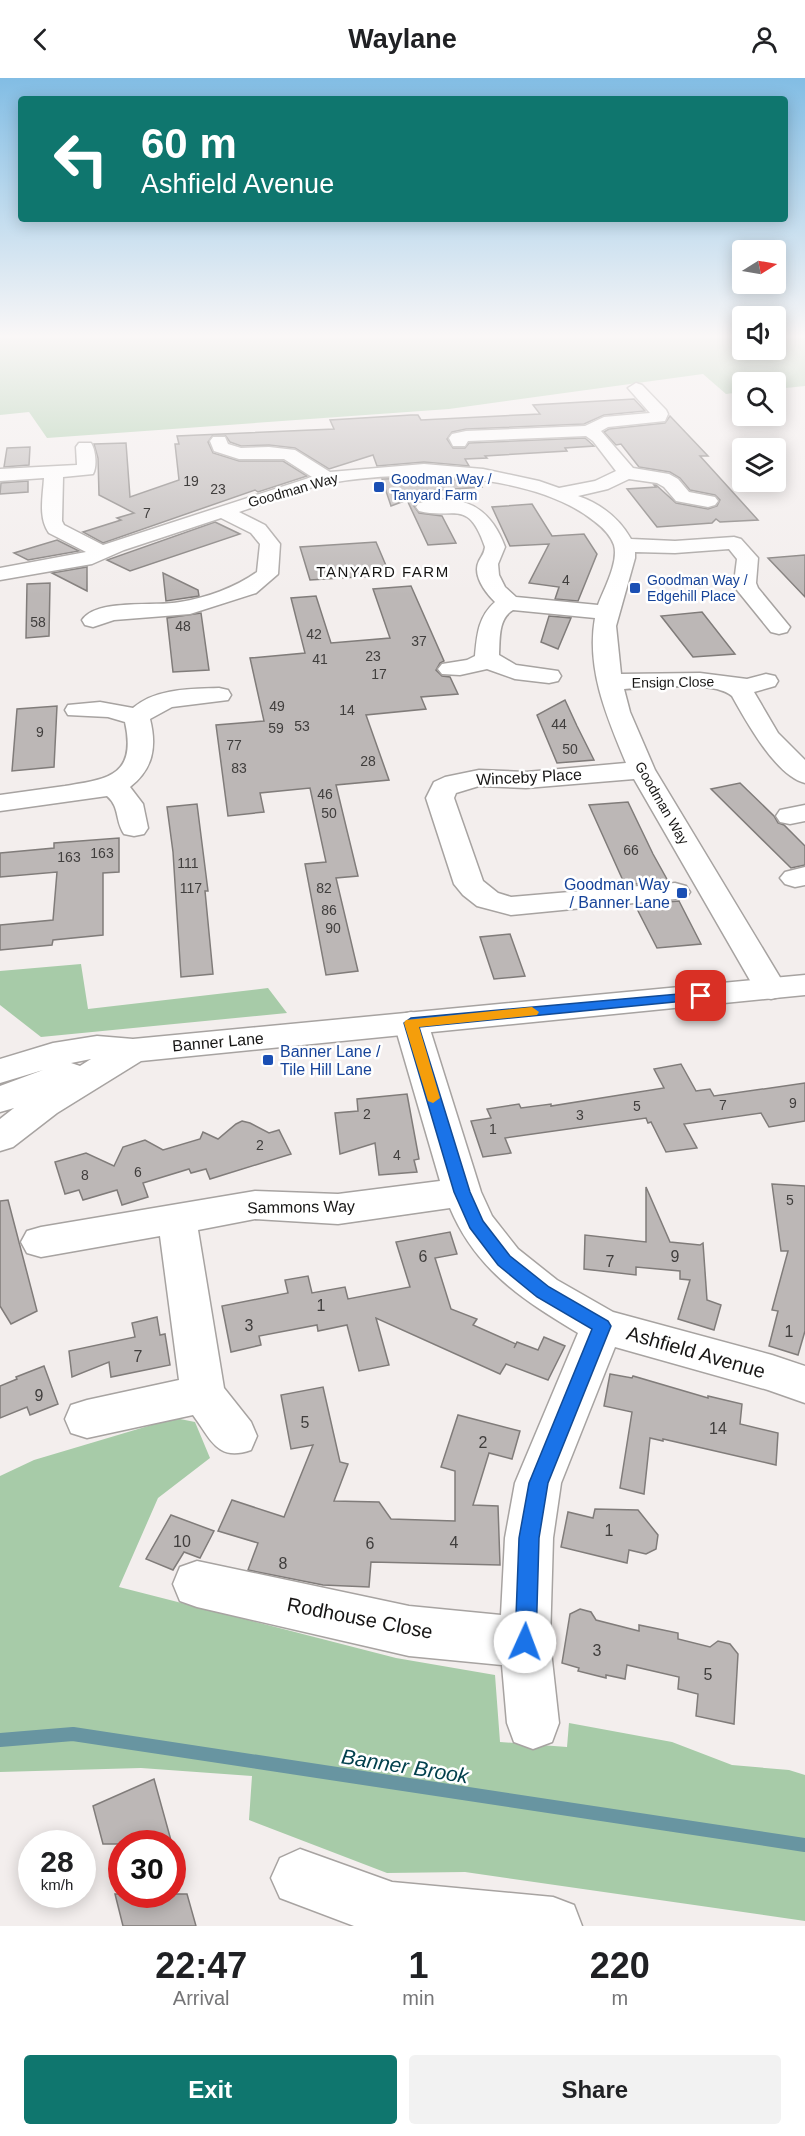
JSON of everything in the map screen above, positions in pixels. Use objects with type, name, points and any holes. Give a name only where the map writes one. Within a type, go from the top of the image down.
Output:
[{"type":"street","points":[[443,425],[447,431],[462,439],[589,430],[602,423]]},
{"type":"street","points":[[589,430],[599,437],[627,473]]},
{"type":"street","points":[[219,441],[220,447],[236,459],[269,452],[289,454],[327,478]]},
{"type":"street","points":[[0,475],[86,470],[85,447]]},
{"type":"street","name":"Goodman Way","points":[[0,574],[67,564],[327,478],[375,472],[424,470],[502,478],[559,494],[598,512],[614,527],[624,545],[625,558],[607,613],[605,653],[609,682],[617,712],[642,770],[771,989]]},
{"type":"street","points":[[54,472],[52,521],[56,529],[103,553]]},
{"type":"street","points":[[559,494],[601,485],[627,473],[662,478],[671,483],[687,504],[666,507]]},
{"type":"street","points":[[683,497],[708,501]]},
{"type":"street","points":[[426,507],[467,500],[495,545],[495,552],[487,567],[488,575],[503,599],[510,603],[607,613]]},
{"type":"street","points":[[102,612],[182,609],[199,606],[248,588],[264,578],[267,574],[270,543],[258,529],[222,511]]},
{"type":"street","points":[[624,545],[675,547],[734,543],[755,539]]},
{"type":"street","points":[[734,543],[748,558],[745,583],[765,620]]},
{"type":"street","points":[[450,669],[476,665],[487,657],[493,616],[500,607],[510,603]]},
{"type":"street","points":[[487,657],[499,668],[549,676]]},
{"type":"street","name":"Ensign Close","points":[[609,682],[700,680],[748,686],[766,681]]},
{"type":"street","name":"Ensign Close","points":[[735,686],[747,698],[768,737],[805,775]]},
{"type":"street","points":[[0,803],[112,787],[123,781],[137,767],[141,751],[137,718],[144,709],[162,702],[219,695]]},
{"type":"street","points":[[77,710],[113,711],[137,718]]},
{"type":"street","name":"Winceby Place","points":[[642,770],[526,780],[478,778],[444,788],[440,798],[469,884],[479,895],[495,903],[511,906],[675,892]]},
{"type":"street","points":[[112,787],[123,794],[132,806],[134,828]]},
{"type":"street","name":"Banner Lane","points":[[0,1071],[52,1055],[97,1047],[133,1050],[805,985]]},
{"type":"street","name":"Ashfield Avenue","points":[[411,1023],[462,1192],[476,1224],[504,1260],[543,1292],[602,1326],[772,1373],[805,1385]]},
{"type":"street","name":"Banner Lane","points":[[0,1100],[133,1050]]},
{"type":"street","name":"Banner Lane","points":[[0,1138],[44,1104],[133,1050]]},
{"type":"street","name":"Sammons Way","points":[[41,1242],[255,1205],[338,1209],[462,1192]]},
{"type":"street","points":[[177,1220],[202,1394],[235,1436]]},
{"type":"street","points":[[533,1723],[525,1642],[529,1538],[538,1483],[602,1326]]},
{"type":"street","points":[[87,1419],[202,1394]]},
{"type":"street","name":"Rodhouse Close","points":[[197,1584],[409,1631],[525,1642]]},
{"type":"street","points":[[300,1878],[391,1918],[553,1926]]},
{"type":"green space","points":[[37,423],[252,423],[47,438]]},
{"type":"green space","points":[[81,964],[88,1009],[268,988],[287,1013],[41,1037],[0,1005],[0,971]]},
{"type":"green space","points":[[175,1418],[195,1422],[210,1458],[158,1498],[119,1587],[396,1658],[495,1675],[500,1742],[567,1747],[569,1723],[672,1742],[732,1765],[789,1770],[805,1775],[805,1921],[465,1872],[387,1873],[249,1820],[252,1776],[141,1768],[0,1772],[0,1476],[34,1460]]},
{"type":"building","points":[[331,423],[586,423],[466,429],[452,432],[447,439],[453,448],[465,448],[469,443],[585,438],[594,446],[565,448],[567,451],[465,459],[469,466],[424,462],[377,466],[373,455],[329,469],[295,448],[269,445],[241,446],[230,442],[225,435],[213,435],[208,442],[213,453],[239,461],[283,461],[307,476],[258,492],[255,490],[103,543],[83,532],[121,520],[117,518],[134,513],[99,495],[98,458],[94,444],[126,443],[130,497],[179,480],[175,444],[179,444],[177,436],[334,429]]},
{"type":"building","points":[[677,423],[708,456],[700,456],[758,520],[720,522],[716,519],[712,523],[657,527],[627,489],[656,487],[654,485],[656,485],[676,503],[708,509],[717,506],[720,500],[715,495],[690,490],[680,478],[670,472],[639,467],[621,444],[616,445],[604,432],[609,429]]},
{"type":"building","points":[[30,447],[29,465],[4,467],[7,448]]},
{"type":"building","points":[[430,478],[479,482],[482,487],[428,491],[432,498],[419,501],[414,506],[419,513],[442,516],[456,543],[428,545],[407,500],[391,506],[382,479]]},
{"type":"building","points":[[28,481],[28,492],[0,494],[1,483]]},
{"type":"building","points":[[532,504],[552,536],[584,534],[597,554],[578,601],[555,599],[559,587],[529,583],[549,544],[510,546],[492,507]]},
{"type":"building","points":[[215,522],[240,534],[130,571],[107,560]]},
{"type":"building","points":[[57,540],[79,551],[28,560],[14,553]]},
{"type":"building","points":[[376,542],[390,575],[310,580],[300,547]]},
{"type":"building","points":[[805,555],[805,597],[768,558]]},
{"type":"building","points":[[87,567],[87,591],[52,573]]},
{"type":"building","points":[[163,573],[198,590],[199,596],[166,601]]},
{"type":"building","points":[[50,583],[49,636],[26,638],[27,584]]},
{"type":"building","points":[[411,586],[444,661],[436,670],[442,676],[450,677],[458,694],[421,697],[426,709],[366,715],[389,780],[336,785],[358,876],[336,878],[358,971],[326,975],[305,864],[326,862],[310,788],[260,793],[264,812],[228,816],[216,725],[264,721],[250,658],[305,653],[291,598],[316,596],[331,643],[390,638],[373,589]]},
{"type":"building","points":[[702,612],[735,654],[693,657],[661,616]]},
{"type":"building","points":[[201,613],[209,670],[173,672],[167,618]]},
{"type":"building","points":[[549,616],[571,618],[558,649],[541,642]]},
{"type":"building","points":[[565,700],[594,760],[557,763],[537,715]]},
{"type":"building","points":[[57,706],[54,767],[12,771],[17,709]]},
{"type":"building","points":[[740,783],[774,816],[778,823],[784,825],[805,846],[805,865],[791,868],[711,789]]},
{"type":"building","points":[[628,802],[668,881],[625,885],[589,805]]},
{"type":"building","points":[[197,804],[208,891],[205,891],[213,974],[181,977],[173,852],[167,807]]},
{"type":"building","points":[[119,838],[119,872],[103,873],[103,935],[53,940],[52,945],[0,950],[0,925],[53,920],[57,872],[0,877],[0,853],[54,848],[54,843]]},
{"type":"building","points":[[679,901],[701,944],[657,948],[635,905]]},
{"type":"building","points":[[510,934],[525,976],[494,979],[480,937]]},
{"type":"building","points":[[681,1064],[696,1091],[710,1089],[714,1096],[805,1083],[805,1121],[769,1127],[761,1113],[684,1124],[697,1148],[666,1152],[651,1122],[648,1123],[646,1118],[505,1138],[511,1153],[483,1157],[471,1121],[491,1118],[487,1109],[519,1104],[521,1108],[551,1104],[551,1106],[664,1088],[654,1069]]},
{"type":"building","points":[[407,1094],[419,1159],[414,1160],[417,1172],[379,1175],[375,1143],[340,1154],[335,1113],[358,1111],[357,1099]]},
{"type":"building","points":[[242,1121],[269,1133],[279,1130],[291,1154],[210,1179],[206,1169],[191,1173],[189,1169],[143,1183],[148,1197],[122,1205],[117,1190],[83,1200],[79,1190],[65,1194],[55,1162],[86,1153],[114,1166],[123,1147],[145,1140],[163,1150],[200,1139],[203,1132],[218,1139]]},
{"type":"building","points":[[772,1184],[805,1186],[805,1331],[798,1355],[769,1346],[778,1311],[772,1310],[788,1251],[781,1251]]},
{"type":"building","points":[[646,1187],[670,1242],[700,1245],[703,1243],[707,1300],[721,1305],[714,1330],[678,1319],[690,1280],[680,1279],[680,1271],[636,1267],[636,1275],[584,1269],[585,1235],[646,1242]]},
{"type":"building","points":[[8,1200],[37,1311],[11,1324],[0,1306],[0,1201]]},
{"type":"building","points":[[450,1232],[457,1254],[435,1258],[451,1309],[477,1319],[473,1325],[516,1344],[517,1342],[538,1350],[544,1337],[565,1346],[548,1380],[506,1364],[500,1374],[376,1318],[389,1365],[359,1371],[347,1325],[318,1331],[317,1325],[259,1336],[261,1345],[231,1352],[222,1306],[288,1293],[285,1280],[308,1276],[312,1293],[345,1287],[348,1299],[410,1287],[396,1242]]},
{"type":"building","points":[[157,1317],[160,1335],[165,1334],[170,1365],[111,1377],[109,1362],[72,1377],[69,1351],[135,1337],[132,1323]]},
{"type":"building","points":[[44,1366],[58,1404],[30,1415],[27,1407],[0,1418],[0,1386]]},
{"type":"building","points":[[610,1374],[632,1378],[633,1376],[708,1398],[708,1396],[742,1404],[740,1424],[778,1433],[776,1465],[650,1438],[644,1494],[620,1488],[632,1412],[604,1406]]},
{"type":"building","points":[[323,1387],[340,1462],[348,1464],[334,1501],[379,1502],[391,1519],[455,1521],[455,1471],[441,1467],[458,1415],[520,1431],[512,1459],[489,1453],[473,1505],[498,1506],[500,1565],[371,1562],[369,1587],[323,1585],[248,1570],[258,1543],[218,1531],[232,1500],[284,1517],[313,1445],[291,1449],[281,1395]]},
{"type":"building","points":[[595,1509],[638,1510],[658,1535],[656,1549],[646,1554],[629,1550],[627,1563],[561,1547],[568,1512],[593,1518]]},
{"type":"building","points":[[171,1515],[214,1531],[200,1558],[184,1552],[173,1570],[146,1559]]},
{"type":"building","points":[[580,1609],[591,1612],[596,1620],[639,1631],[639,1625],[678,1633],[678,1639],[710,1647],[718,1641],[730,1644],[738,1654],[734,1724],[696,1716],[698,1694],[678,1689],[679,1677],[627,1665],[625,1679],[606,1675],[606,1678],[578,1671],[579,1668],[562,1663],[570,1614]]},
{"type":"building","points":[[154,1779],[168,1830],[108,1830],[108,1844],[103,1844],[93,1806]]},
{"type":"building","points":[[187,1894],[196,1926],[123,1926],[118,1908],[186,1908]]},
{"type":"waterway","name":"Banner Brook","points":[[0,1740],[73,1734],[805,1845]]},
{"type":"slow traffic","points":[[433,1098],[411,1023],[532,1012]]},
{"type":"place","name":"Goodman Way / Tanyard Farm","points":[[379,487]]},
{"type":"place","name":"Goodman Way / Edgehill Place","points":[[635,588]]},
{"type":"place","name":"Goodman Way / Banner Lane","points":[[682,893]]},
{"type":"place","name":"Banner Lane / Tile Hill Lane","points":[[268,1060]]},
{"type":"district","name":"TANYARD FARM","points":[[383,571]]},
{"type":"route","points":[[525,1642],[529,1538],[538,1483],[602,1326],[543,1292],[504,1260],[476,1224],[462,1192],[422,1066],[411,1023],[701,996]]}]
